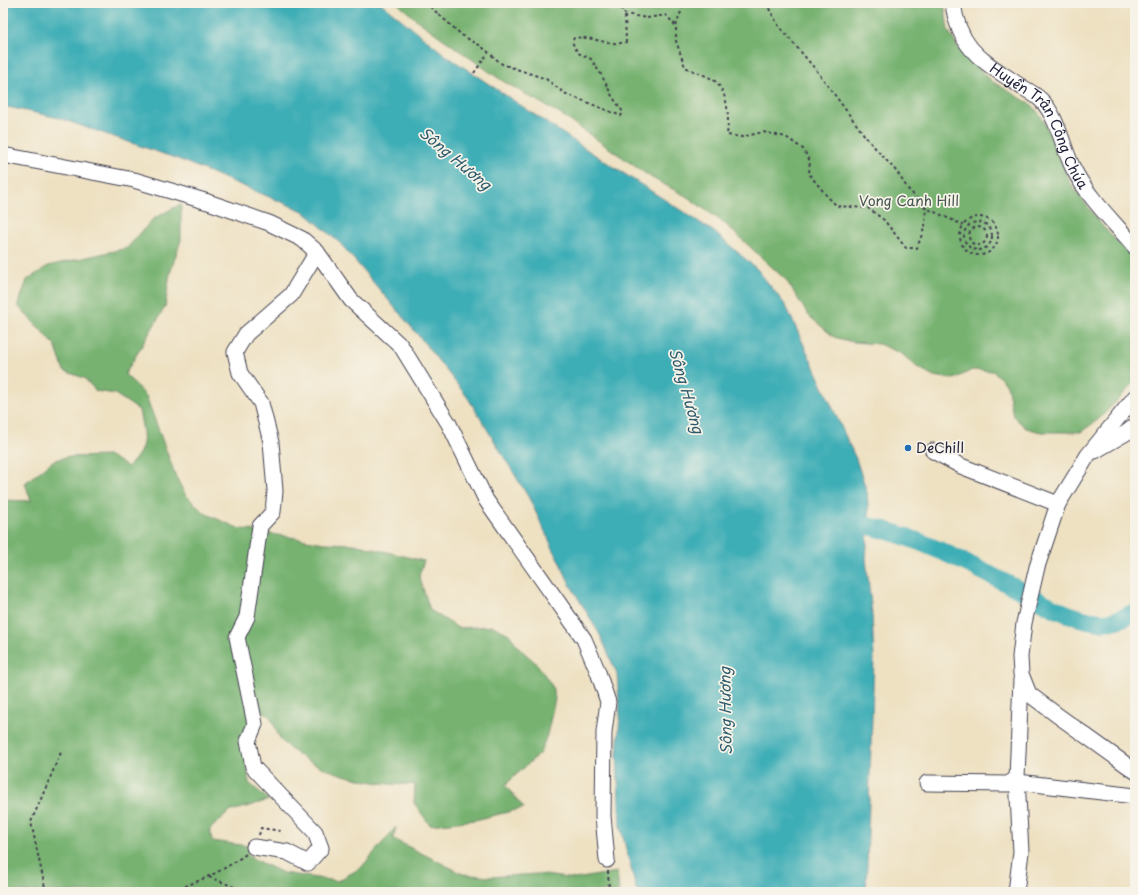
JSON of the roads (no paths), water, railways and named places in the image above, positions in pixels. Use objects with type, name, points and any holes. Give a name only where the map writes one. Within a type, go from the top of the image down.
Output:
[{"type":"street","name":"Huyền Trân Công Chúa","points":[[953,3],[956,21],[964,41],[986,63],[1041,100],[1050,114],[1073,168],[1088,192],[1135,247]]},
{"type":"street","points":[[3,155],[134,180],[208,202],[275,226],[302,239],[317,252],[351,300],[401,346],[449,424],[486,500],[584,639],[598,672],[608,702],[604,740],[603,816],[607,860]]},
{"type":"street","points":[[254,847],[287,852],[308,863],[321,848],[315,832],[253,767],[248,741],[255,724],[237,637],[247,617],[260,526],[273,512],[275,491],[271,442],[261,403],[240,373],[236,352],[246,334],[291,295],[317,252]]},
{"type":"street","points":[[1016,892],[1021,852],[1017,780],[1021,674],[1020,657],[1024,623],[1037,567],[1058,504],[1088,455],[1135,397]]},
{"type":"street","points":[[1088,455],[1126,433],[1135,426]]},
{"type":"street","points":[[932,451],[961,466],[1058,504]]},
{"type":"street","points":[[1021,674],[1029,694],[1135,771]]},
{"type":"street","points":[[927,783],[1008,784],[1017,780],[1135,796]]},
{"type":"water","name":"Sông Hương","points":[[3,3],[381,3],[444,54],[589,151],[713,231],[757,269],[786,306],[856,459],[867,492],[869,517],[866,559],[872,614],[874,659],[866,892],[637,892],[620,825],[617,755],[620,714],[617,674],[600,635],[571,586],[529,498],[468,398],[418,335],[340,243],[303,211],[178,159],[59,118],[3,106]]},
{"type":"waterway","points":[[844,523],[873,527],[895,533],[930,546],[1056,609],[1077,617],[1100,622],[1109,622],[1123,618],[1135,612]]},
{"type":"place","name":"DeChill","points":[[908,448]]},
{"type":"park label","name":"Vong Canh Hill","points":[[909,201]]}]
